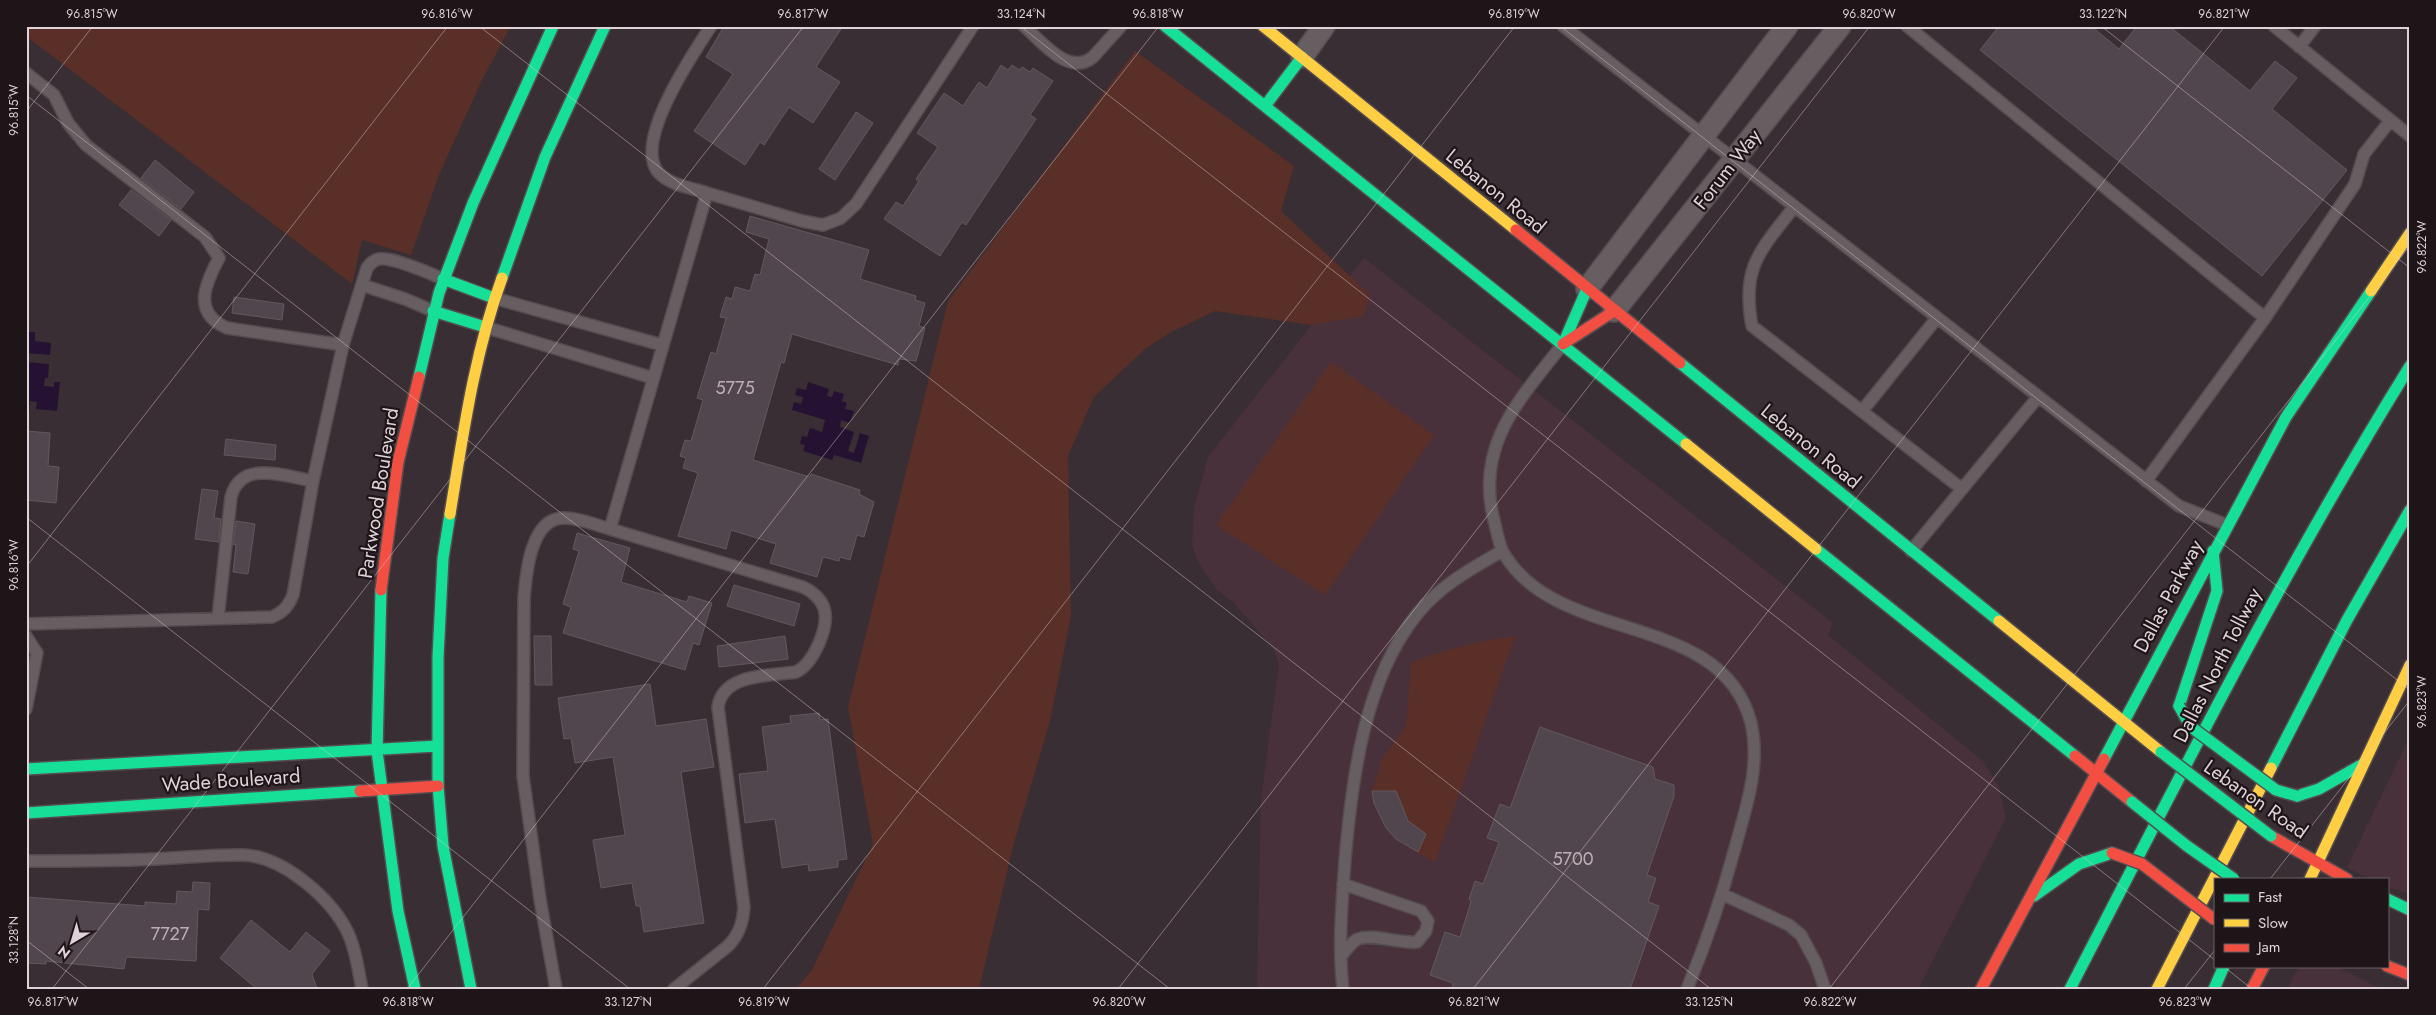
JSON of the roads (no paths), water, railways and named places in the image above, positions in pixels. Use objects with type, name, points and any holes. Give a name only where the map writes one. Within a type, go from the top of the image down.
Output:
[{"type":"main road","name":"Parkwood Boulevard","points":[[415,989],[398,911],[377,751],[381,578],[398,462],[433,311],[443,279],[519,98],[553,26]]},
{"type":"main road","points":[[471,989],[466,972],[443,846],[438,786],[438,658],[443,558],[463,434],[485,327],[545,157],[605,26]]},
{"type":"main road","points":[[1165,26],[2187,846],[2233,878]]},
{"type":"main road","name":"Lebanon Road","points":[[1263,26],[2160,752],[2271,836],[2345,878]]},
{"type":"main road","points":[[1265,106],[1302,57]]},
{"type":"main road","name":"Dallas Parkway","points":[[1981,989],[2122,720],[2286,417],[2410,233]]},
{"type":"main road","points":[[443,279],[494,298]]},
{"type":"main road","points":[[1563,344],[1587,289]]},
{"type":"main road","points":[[433,311],[485,327]]},
{"type":"main road","points":[[1563,344],[1614,311]]},
{"type":"main road","name":"Dallas North Tollway","points":[[2070,989],[2287,572],[2357,449],[2410,366]]},
{"type":"main road","points":[[2214,878],[2347,620],[2410,510]]},
{"type":"main road","points":[[2213,551],[2217,591],[2179,706],[2191,727],[2276,790],[2297,796],[2319,789],[2363,764]]},
{"type":"main road","points":[[2311,878],[2410,665]]},
{"type":"main road","name":"Wade Boulevard","points":[[26,769],[377,751],[437,746]]},
{"type":"main road","name":"Wade Boulevard","points":[[26,813],[69,812],[438,786]]},
{"type":"main road","points":[[2024,904],[2075,864],[2091,856],[2112,853],[2142,864],[2214,919]]},
{"type":"main road","points":[[2157,989],[2214,878]]},
{"type":"main road","points":[[2388,900],[2410,910]]},
{"type":"main road","points":[[2388,966],[2410,975]]},
{"type":"main road","points":[[2214,989],[2223,968]]},
{"type":"main road","points":[[2252,989],[2263,968]]},
{"type":"street","points":[[1302,57],[1324,26]]},
{"type":"street","name":"Forum Way","points":[[1587,289],[1701,136],[1787,26]]},
{"type":"street","name":"Forum Way","points":[[1614,311],[1840,26]]},
{"type":"lane","points":[[711,26],[686,64],[662,112],[652,149],[654,164],[664,177],[707,193],[802,221],[823,225],[841,218],[856,204],[973,26]]},
{"type":"lane","points":[[1024,26],[1056,55],[1077,64],[1093,57],[1121,26]]},
{"type":"lane","points":[[1563,26],[1701,136],[2179,506],[2227,525]]},
{"type":"lane","points":[[1907,26],[2265,318]]},
{"type":"lane","points":[[2274,26],[2410,136]]},
{"type":"lane","points":[[2299,47],[2315,26]]},
{"type":"lane","points":[[26,74],[54,95],[68,123],[86,145],[205,237],[219,258],[209,277],[204,298],[209,317],[217,324],[227,328],[343,345]]},
{"type":"lane","points":[[2146,481],[2265,318],[2355,184],[2364,154],[2390,121]]},
{"type":"lane","points":[[610,529],[707,193]]},
{"type":"lane","points":[[1794,208],[1761,249],[1749,279],[1748,302],[1752,326],[1962,489]]},
{"type":"lane","points":[[26,624],[272,617],[282,613],[289,606],[293,595],[313,481],[343,345],[367,268],[377,259],[415,268],[443,279]]},
{"type":"lane","points":[[362,285],[405,299],[433,311]]},
{"type":"lane","points":[[494,298],[662,345]]},
{"type":"lane","points":[[1862,411],[1936,318]]},
{"type":"lane","points":[[485,327],[653,378]]},
{"type":"lane","points":[[1563,344],[1517,402],[1504,423],[1497,442],[1490,491],[1492,514],[1502,551],[1524,579],[1558,602],[1700,656],[1732,686],[1743,704],[1750,722],[1755,766],[1751,790],[1722,894],[1688,986],[1700,989]]},
{"type":"lane","points":[[1911,550],[2038,397]]},
{"type":"lane","points":[[218,618],[232,497],[238,481],[248,474],[258,472],[313,481]]},
{"type":"lane","points":[[556,989],[540,899],[523,776],[524,608],[526,574],[537,537],[544,525],[550,521],[565,517],[803,587],[816,596],[824,606],[826,615],[816,653],[805,668],[796,672],[739,681],[725,690],[719,698],[718,707],[744,918],[736,938],[674,989]]},
{"type":"lane","points":[[1343,989],[1341,956],[1343,884],[1350,805],[1359,754],[1371,705],[1390,658],[1405,630],[1438,592],[1455,579],[1502,551]]},
{"type":"lane","points":[[26,636],[37,653],[26,709]]},
{"type":"lane","points":[[26,862],[152,860],[244,855],[275,864],[300,879],[328,902],[345,928],[354,952],[362,989]]},
{"type":"lane","points":[[1341,956],[1357,939],[1370,937],[1405,943],[1417,942],[1426,931],[1428,921],[1421,911],[1343,884]]},
{"type":"lane","points":[[1722,894],[1789,925],[1801,935],[1816,963],[1825,989]]}]
